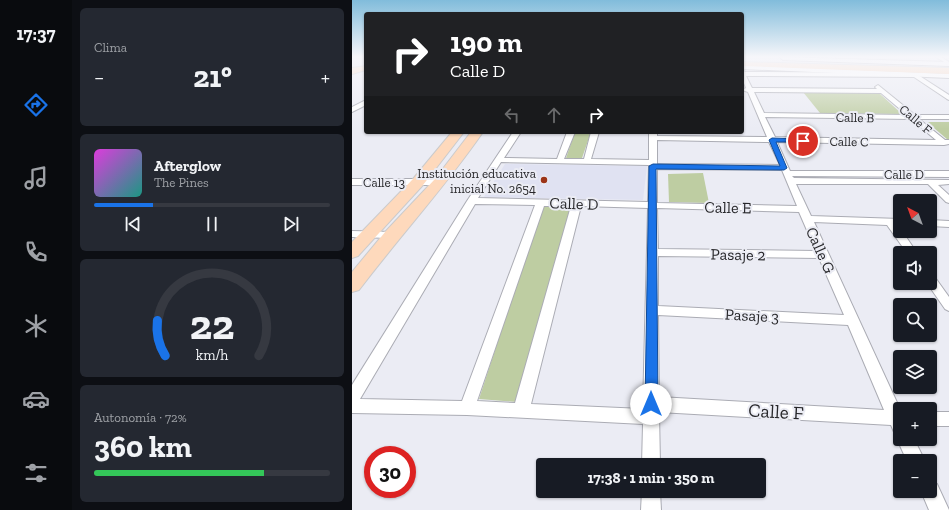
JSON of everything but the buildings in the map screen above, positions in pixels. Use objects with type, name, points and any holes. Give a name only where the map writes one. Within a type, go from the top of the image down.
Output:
[{"type":"main road","points":[[352,252],[418,182],[456,134]]},
{"type":"main road","points":[[352,285],[392,234],[440,182],[476,134]]},
{"type":"street","name":"Calle F","points":[[871,81],[912,117],[946,142],[949,148]]},
{"type":"street","points":[[924,81],[949,98]]},
{"type":"street","points":[[746,90],[883,92]]},
{"type":"street","name":"Calle G","points":[[746,90],[761,115],[893,408]]},
{"type":"street","points":[[352,110],[364,103]]},
{"type":"street","name":"Calle B","points":[[761,115],[949,117]]},
{"type":"street","points":[[352,399],[472,201],[516,134]]},
{"type":"street","points":[[560,160],[570,134]]},
{"type":"street","points":[[587,161],[594,134]]},
{"type":"street","points":[[651,458],[653,135]]},
{"type":"street","name":"Calle C","points":[[653,135],[716,136],[772,140],[946,142]]},
{"type":"street","points":[[500,160],[560,160],[653,165]]},
{"type":"street","name":"Calle D","points":[[653,165],[787,174],[949,182]]},
{"type":"street","name":"Calle D","points":[[787,174],[949,174]]},
{"type":"street","name":"Calle 13","points":[[352,182],[440,182]]},
{"type":"street","points":[[930,182],[949,200]]},
{"type":"street","name":"Calle D","points":[[472,201],[653,205]]},
{"type":"street","points":[[467,408],[541,202]]},
{"type":"street","points":[[521,411],[577,203]]},
{"type":"street","name":"Calle E","points":[[653,205],[803,208]]},
{"type":"street","points":[[808,220],[893,222]]},
{"type":"street","points":[[937,223],[949,224]]},
{"type":"street","points":[[352,234],[392,234]]},
{"type":"street","name":"Pasaje 2","points":[[652,252],[824,255]]},
{"type":"street","points":[[937,289],[949,306]]},
{"type":"street","name":"Pasaje 3","points":[[652,310],[853,320]]},
{"type":"street","name":"Calle F","points":[[352,406],[467,408],[521,411],[651,410],[893,421]]},
{"type":"street","points":[[937,419],[949,419]]},
{"type":"street","points":[[651,498],[651,510]]},
{"type":"street","points":[[933,498],[939,510]]},
{"type":"shaded area","points":[[505,164],[647,166],[643,200],[484,197]]},
{"type":"green space","points":[[803,92],[879,93],[902,114],[820,113]]},
{"type":"green space","points":[[927,122],[949,122],[949,140],[948,140]]},
{"type":"green space","points":[[574,134],[590,134],[582,158],[566,158]]},
{"type":"green space","points":[[703,173],[709,203],[669,202],[668,174]]},
{"type":"green space","points":[[543,204],[573,205],[517,402],[479,399]]},
{"type":"place","name":"Institución educativa inicial No. 2654","points":[[544,180]]},
{"type":"route","points":[[651,404],[653,166],[784,168],[772,140],[803,141]]}]
